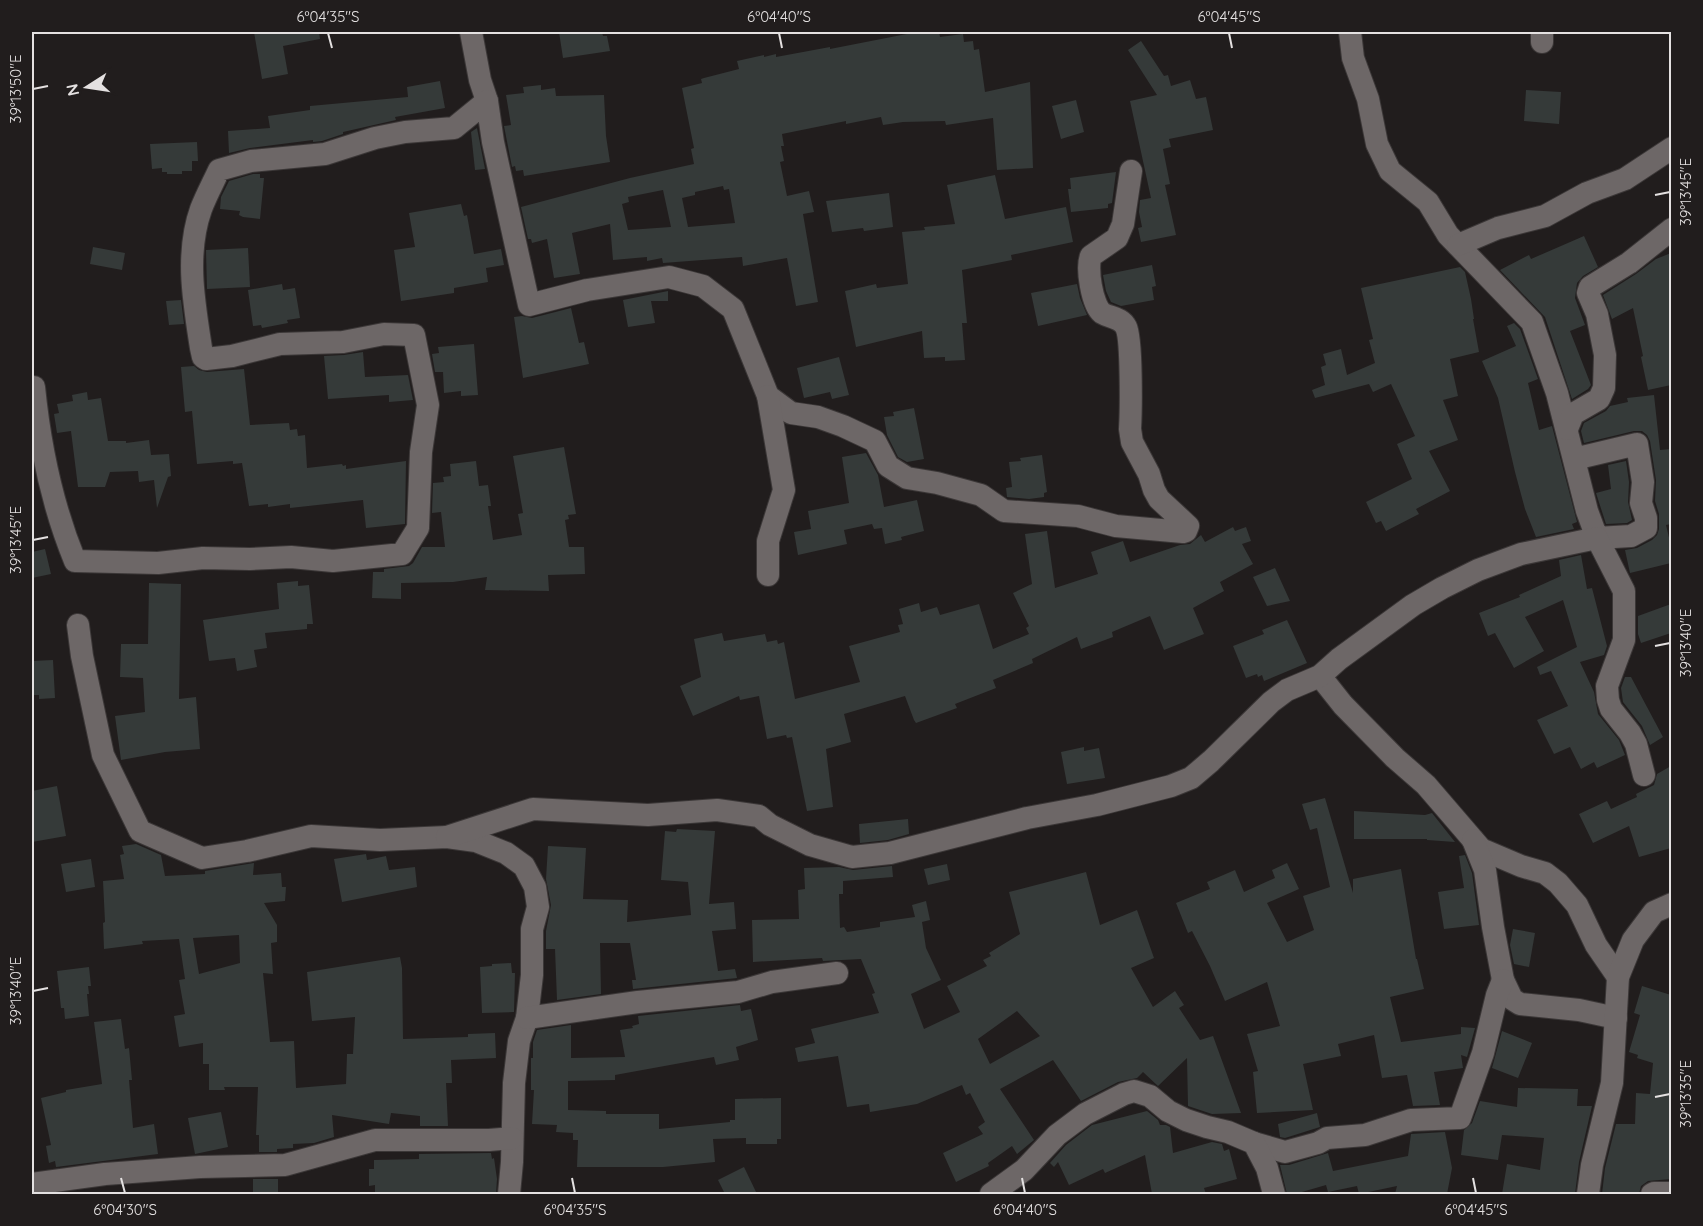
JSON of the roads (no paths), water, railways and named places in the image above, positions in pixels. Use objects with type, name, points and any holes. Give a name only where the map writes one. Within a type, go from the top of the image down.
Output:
[{"type":"street","points":[[471,32],[480,80],[488,101],[493,142],[529,305],[587,290],[669,277],[703,286],[734,309],[768,396],[784,490],[768,541],[768,575]]},
{"type":"street","points":[[1350,32],[1353,58],[1368,99],[1377,144],[1390,171],[1428,201],[1448,235],[1532,322],[1557,393],[1587,511],[1597,538],[1624,591],[1624,640],[1606,686],[1611,709],[1636,744],[1644,775]]},
{"type":"street","points":[[32,387],[34,387],[47,474],[75,561],[158,563],[203,558],[291,557],[333,561],[402,554],[418,528],[421,452],[428,405],[414,335],[384,333],[343,342],[280,344],[232,356],[206,359],[203,357],[201,348],[192,281],[193,242],[201,209],[219,170],[251,161],[325,154],[375,138],[405,132],[454,128],[488,101]]},
{"type":"street","points":[[1458,245],[1498,228],[1545,216],[1587,193],[1625,179],[1671,148]]},
{"type":"street","points":[[768,396],[791,413],[818,417],[875,441],[888,466],[907,478],[937,483],[981,495],[1004,511],[1078,516],[1116,526],[1186,531],[1188,526],[1159,499],[1132,442],[1126,327],[1120,320],[1101,312],[1095,304],[1088,270],[1091,256],[1117,238],[1123,224],[1131,171]]},
{"type":"street","points":[[1567,429],[1573,414],[1599,399],[1604,388],[1605,355],[1597,314],[1588,293],[1590,287],[1629,263],[1671,229]]},
{"type":"street","points":[[447,837],[533,809],[648,814],[717,810],[759,816],[770,825],[810,845],[852,857],[890,853],[962,833],[1097,805],[1171,786],[1191,778],[1271,702],[1287,690],[1320,676],[1339,659],[1413,605],[1478,570],[1521,554],[1597,538],[1631,537],[1646,528],[1646,518],[1641,503],[1643,482],[1637,444],[1574,459]]},
{"type":"street","points":[[78,625],[82,656],[104,755],[140,831],[202,858],[247,851],[311,836],[373,840],[447,837],[476,842],[506,853],[524,866],[535,887],[538,907],[532,929],[532,975],[527,1018],[519,1041],[512,1101],[508,1194]]},
{"type":"street","points":[[1320,676],[1343,705],[1395,758],[1426,785],[1481,849],[1521,866],[1545,873],[1558,883],[1576,905],[1596,945],[1618,977]]},
{"type":"street","points":[[1472,838],[1485,870],[1503,980],[1512,999],[1520,1004],[1579,1010],[1616,1018]]},
{"type":"street","points":[[1588,1194],[1592,1165],[1612,1083],[1618,977],[1633,940],[1654,912],[1671,904]]},
{"type":"street","points":[[527,1018],[638,1002],[738,992],[772,982],[837,973]]},
{"type":"street","points":[[991,1194],[1024,1170],[1056,1135],[1085,1114],[1134,1091],[1150,1096],[1168,1111],[1186,1120],[1285,1152],[1318,1143],[1327,1138],[1365,1136],[1411,1120],[1460,1118],[1483,1053],[1497,995],[1503,980]]},
{"type":"street","points":[[32,1184],[105,1174],[188,1168],[285,1165],[375,1140],[512,1138]]},
{"type":"street","points":[[1254,1143],[1268,1167],[1274,1194]]},
{"type":"street","points":[[1652,1194],[1671,1193]]}]
